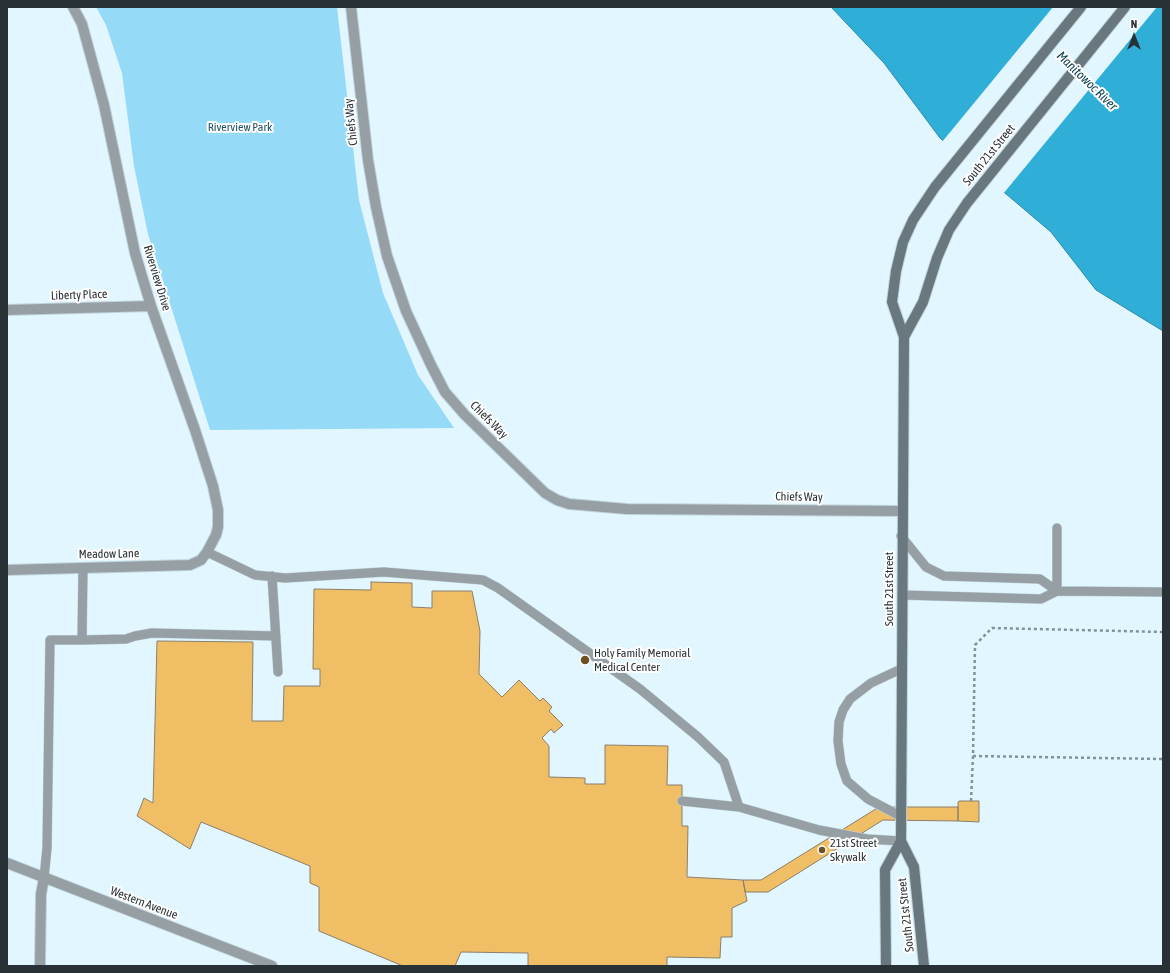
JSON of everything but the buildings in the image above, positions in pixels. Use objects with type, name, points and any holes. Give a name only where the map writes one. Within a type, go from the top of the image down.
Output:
[{"type":"main road","name":"South 21st Street","points":[[924,966],[914,867],[901,841],[904,338],[892,302],[896,271],[903,242],[913,220],[935,187],[1081,7]]},
{"type":"main road","name":"South 21st Street","points":[[904,338],[923,302],[937,258],[949,230],[985,180],[1125,7]]},
{"type":"main road","name":"South 21st Street","points":[[886,966],[885,870],[901,841]]},
{"type":"street","name":"Riverview Drive","points":[[73,7],[82,24],[104,106],[135,253],[151,306],[195,430],[216,501],[218,527],[216,535],[207,552]]},
{"type":"street","name":"Chiefs Way","points":[[351,7],[368,160],[376,207],[387,256],[406,311],[445,392],[465,415],[545,493],[557,500],[569,504],[627,509],[902,511]]},
{"type":"street","name":"Liberty Place","points":[[7,310],[151,306]]},
{"type":"street","name":"Meadow Lane","points":[[7,570],[190,565],[201,560],[207,552]]},
{"type":"street","name":"Western Avenue","points":[[7,863],[272,966]]},
{"type":"street","points":[[40,966],[41,894],[44,878]]},
{"type":"lane","points":[[1056,591],[1057,528]]},
{"type":"lane","points":[[902,536],[926,567],[944,576],[1040,579],[1056,591]]},
{"type":"lane","points":[[207,552],[255,575],[285,578],[384,572],[483,580],[498,588],[640,689],[698,737],[724,762],[739,807]]},
{"type":"lane","points":[[82,640],[83,568]]},
{"type":"lane","points":[[272,576],[278,672]]},
{"type":"lane","points":[[902,595],[1041,599],[1056,591],[1163,592]]},
{"type":"lane","points":[[44,878],[48,848],[50,640],[126,639],[152,633],[276,636]]},
{"type":"lane","points":[[900,816],[868,799],[847,781],[841,764],[838,740],[839,722],[850,699],[871,683],[901,669]]},
{"type":"lane","points":[[682,800],[739,807],[819,830],[866,839],[901,841]]},
{"type":"path","points":[[971,800],[976,645],[992,628],[1163,632]]},
{"type":"path","points":[[973,756],[1163,760]]},
{"type":"green space","name":"Riverview Park","points":[[96,7],[337,7],[359,200],[383,293],[418,375],[454,428],[210,430],[148,234],[134,166],[122,73],[106,25]]},
{"type":"water","name":"Manitowoc River","points":[[831,7],[1163,7],[1163,331],[1096,290],[1051,232],[940,138],[884,63]]},
{"type":"pier","points":[[1053,7],[1157,7],[1003,194],[942,142]]},
{"type":"place","name":"Holy Family Memorial Medical Center","points":[[585,660]]},
{"type":"place","name":"21st Street Skywalk","points":[[822,850]]}]
